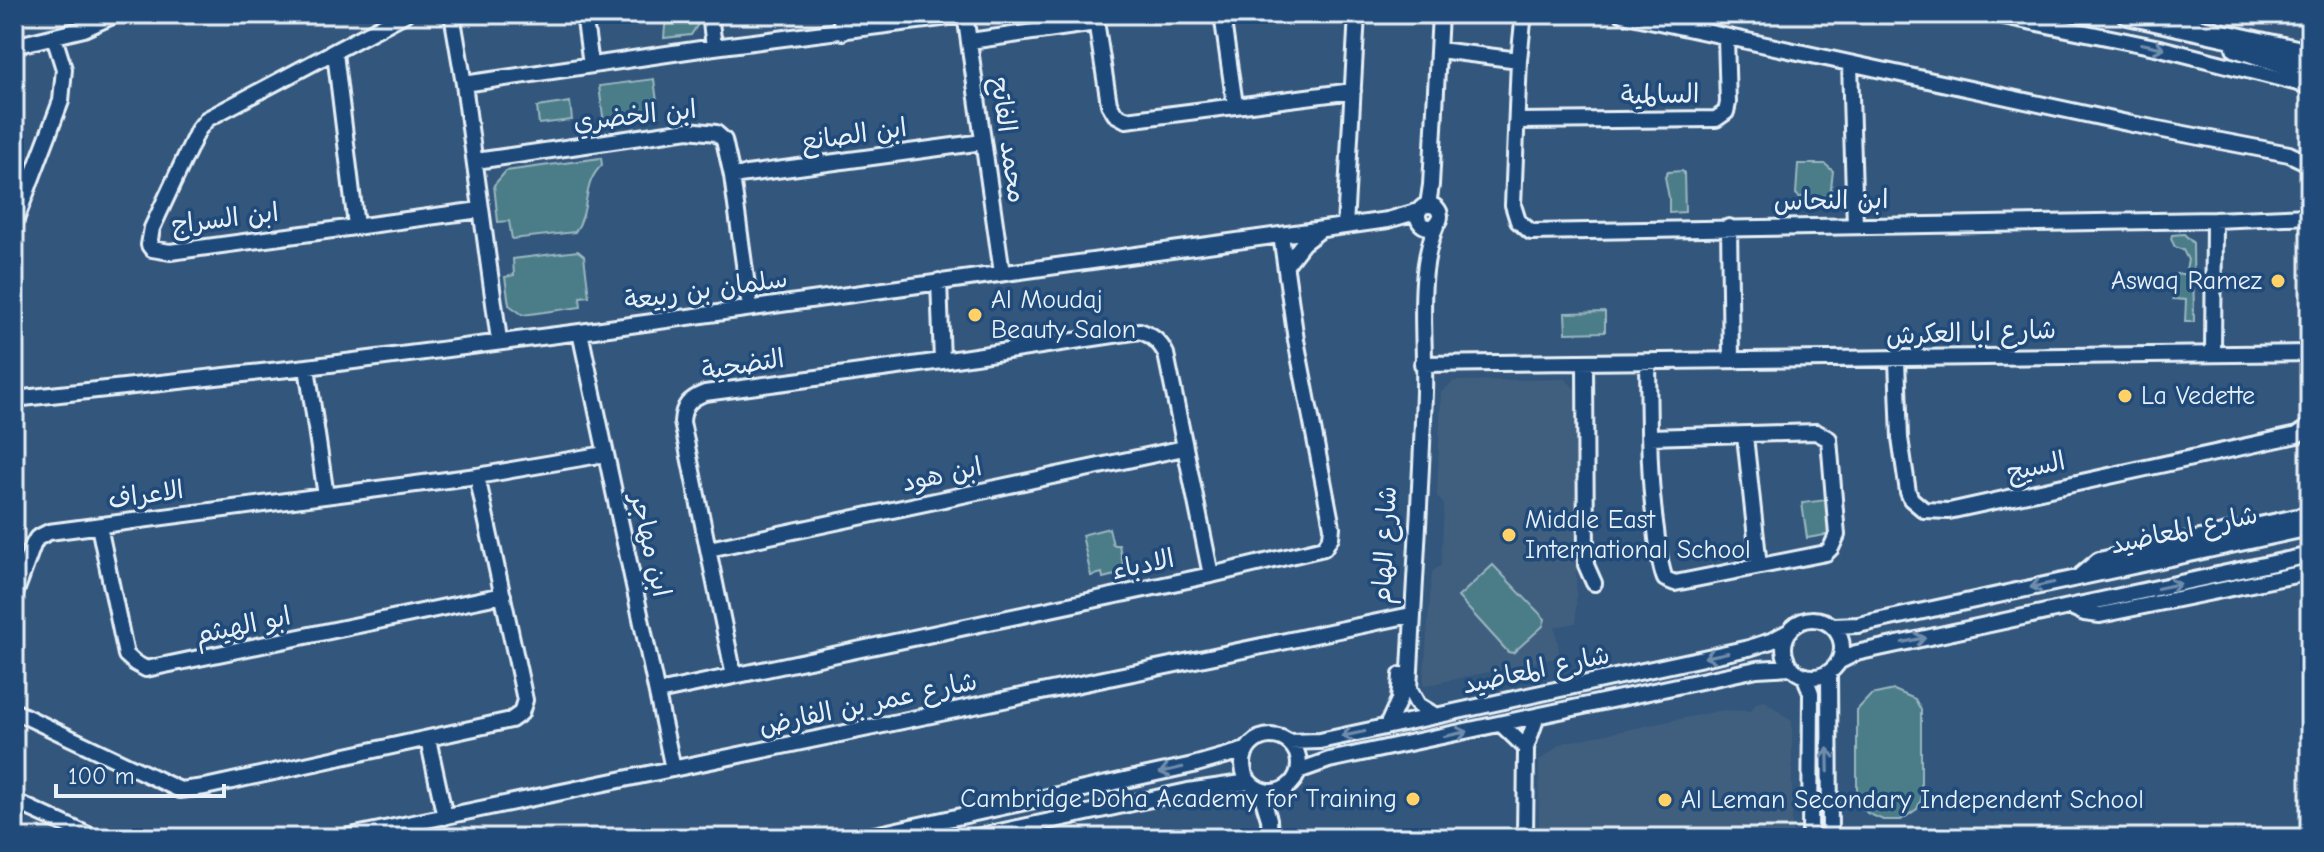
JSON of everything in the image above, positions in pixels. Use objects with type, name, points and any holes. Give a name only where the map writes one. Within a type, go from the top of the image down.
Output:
[{"type":"highway","points":[[2128,14],[2310,54]]},
{"type":"highway","points":[[2217,33],[2248,53],[2310,71]]},
{"type":"street","points":[[14,46],[84,29],[117,14]]},
{"type":"street","name":"ابن السراج","points":[[405,14],[207,119],[198,130],[152,228],[149,245],[152,249],[170,252],[480,210]]},
{"type":"street","points":[[452,14],[476,161],[499,340]]},
{"type":"street","points":[[584,14],[591,65]]},
{"type":"street","points":[[710,14],[714,47]]},
{"type":"street","points":[[840,14],[843,32]]},
{"type":"street","points":[[1222,14],[1235,105]]},
{"type":"street","points":[[1345,226],[1357,14]]},
{"type":"street","points":[[1427,216],[1440,14]]},
{"type":"street","name":"ابن النحاس","points":[[1527,14],[1523,22],[1519,60],[1513,205],[1518,221],[1531,232],[2310,216]]},
{"type":"street","points":[[1622,14],[2117,121],[2289,154],[2310,164]]},
{"type":"street","points":[[1994,14],[2160,48],[2310,86]]},
{"type":"street","points":[[464,84],[714,47],[965,15]]},
{"type":"street","name":"محمد الفاتح","points":[[965,15],[1002,273]]},
{"type":"street","points":[[970,41],[1096,19],[1109,104],[1118,116],[1130,120],[1353,91]]},
{"type":"street","points":[[14,225],[61,101],[64,69],[54,37]]},
{"type":"street","name":"السالمية","points":[[1517,121],[1716,119],[1726,112],[1728,103],[1726,38]]},
{"type":"street","points":[[1439,50],[1519,60]]},
{"type":"street","points":[[335,53],[356,226]]},
{"type":"street","points":[[1850,64],[1855,225]]},
{"type":"street","name":"ابن الخضري","points":[[476,161],[688,130],[716,133],[724,140],[732,176],[750,308]]},
{"type":"street","name":"ابن الصانع","points":[[732,176],[983,142]]},
{"type":"street","name":"سلمان بن ربيعة","points":[[14,399],[307,367],[580,332],[1427,216]]},
{"type":"street","name":"شارع الهام","points":[[1427,216],[1430,240],[1422,310],[1425,387],[1409,689],[1418,705],[1436,716]]},
{"type":"street","points":[[2213,353],[2214,220]]},
{"type":"street","points":[[1729,227],[1731,359]]},
{"type":"street","points":[[1286,265],[1308,238],[1320,230]]},
{"type":"street","name":"الادباء","points":[[658,692],[1319,551],[1331,537],[1332,527],[1296,340],[1281,235]]},
{"type":"street","points":[[939,281],[942,361]]},
{"type":"street","name":"التضحية","points":[[734,676],[682,422],[683,410],[689,402],[705,393],[1140,331],[1156,339],[1166,354],[1211,575]]},
{"type":"street","name":"ابن مهاجر","points":[[580,332],[673,769]]},
{"type":"street","name":"شارع ابا العكرش","points":[[1422,364],[2310,353]]},
{"type":"street","name":"السيج","points":[[1897,360],[1900,438],[1908,492],[1916,504],[1932,512],[1949,511],[2297,435],[2310,426]]},
{"type":"street","points":[[1585,362],[1586,565],[1594,583]]},
{"type":"street","points":[[1648,362],[1650,437],[1652,502],[1665,579],[1675,583],[1826,553],[1835,542],[1837,535],[1829,439],[1816,432],[1650,437]]},
{"type":"street","name":"شارع الهام","points":[[1387,726],[1399,700],[1422,364]]},
{"type":"street","points":[[307,367],[326,496]]},
{"type":"street","points":[[1745,436],[1759,566]]},
{"type":"street","name":"ابن هود","points":[[709,549],[1184,448]]},
{"type":"street","name":"الاعراف","points":[[14,597],[37,538],[49,532],[477,476],[605,454]]},
{"type":"street","points":[[14,711],[180,790],[511,720],[524,709],[525,700],[477,476]]},
{"type":"street","points":[[2079,577],[2099,560],[2310,514]]},
{"type":"street","name":"ابو الهيثم","points":[[99,526],[126,655],[146,669],[503,595]]},
{"type":"street","name":"شارع المعاضيد","points":[[1833,626],[1858,625],[2310,528]]},
{"type":"street","name":"شارع المعاضيد","points":[[1834,667],[1856,653],[2310,555]]},
{"type":"street","points":[[2262,582],[2278,562]]},
{"type":"street","points":[[2071,607],[2100,615],[2310,572]]},
{"type":"street","name":"شارع عمر بن الفارض","points":[[341,838],[1406,616]]},
{"type":"street","points":[[1810,838],[1811,693],[1805,677],[1791,667],[1784,649],[1790,631],[1797,624],[1815,619],[1833,626],[1842,643],[1834,667],[1830,838]]},
{"type":"street","name":"شارع المعاضيد","points":[[1289,742],[1320,741],[1749,648],[1790,631]]},
{"type":"street","name":"شارع المعاضيد","points":[[1298,771],[1329,760],[1757,669],[1791,667]]},
{"type":"street","points":[[1805,677],[1822,676],[1834,667]]},
{"type":"street","points":[[1525,838],[1526,748],[1537,716]]},
{"type":"street","points":[[1501,724],[1526,748]]},
{"type":"street","points":[[861,838],[1179,768],[1246,750],[1261,737],[1280,737],[1296,750],[1298,771],[1284,789],[1270,833]]},
{"type":"street","points":[[428,739],[445,817]]},
{"type":"street","points":[[1246,750],[1243,767],[1255,786],[1270,833]]},
{"type":"street","points":[[972,838],[1198,789],[1255,786],[1273,792],[1284,789]]},
{"type":"street","points":[[14,801],[95,838]]},
{"type":"shaded area","name":"Middle East International School","points":[[1565,379],[1577,391],[1576,623],[1555,627],[1560,657],[1423,686],[1432,572],[1441,565],[1444,505],[1437,496],[1441,392],[1454,381]]},
{"type":"shaded area","name":"Al Leman Secondary Independent School","points":[[1765,701],[1792,721],[1792,838],[1539,838],[1539,761],[1562,743],[1723,710],[1751,711],[1756,703]]},
{"type":"green space","points":[[674,14],[697,14],[698,24],[691,35],[664,38],[665,26]]},
{"type":"green space","points":[[654,79],[659,117],[604,124],[599,86]]},
{"type":"green space","points":[[570,102],[572,120],[539,124],[537,107]]},
{"type":"green space","points":[[601,158],[602,165],[591,180],[583,215],[575,232],[512,239],[509,221],[498,222],[494,185],[506,171]]},
{"type":"green space","points":[[1798,164],[1825,164],[1833,171],[1830,196],[1799,197],[1796,194]]},
{"type":"green space","points":[[1682,171],[1685,212],[1669,213],[1665,177],[1668,172]]},
{"type":"green space","points":[[2184,234],[2193,243],[2194,322],[2185,322],[2186,300],[2173,299],[2176,274],[2185,274],[2188,260],[2183,250],[2175,247],[2171,239],[2172,235]]},
{"type":"green space","points":[[578,251],[584,256],[589,296],[580,297],[581,307],[523,315],[509,305],[505,277],[514,275],[513,259]]},
{"type":"green space","points":[[1605,312],[1605,332],[1566,333],[1565,313]]},
{"type":"green space","points":[[1826,500],[1831,534],[1807,538],[1802,503]]},
{"type":"green space","points":[[1109,528],[1113,545],[1119,545],[1124,569],[1119,574],[1103,578],[1102,573],[1091,576],[1082,535]]},
{"type":"green space","points":[[1493,565],[1545,619],[1543,626],[1513,653],[1508,652],[1458,597]]},
{"type":"green space","points":[[1894,690],[1915,699],[1921,710],[1921,800],[1917,809],[1901,820],[1883,820],[1867,813],[1857,800],[1857,710],[1871,695]]},
{"type":"place","name":"Aswaq Ramez","points":[[2278,281]]},
{"type":"place","name":"Al Moudaj Beauty Salon","points":[[975,315]]},
{"type":"place","name":"La Vedette","points":[[2125,396]]},
{"type":"place","name":"Middle East International School","points":[[1509,535]]},
{"type":"place","name":"Cambridge Doha Academy for Training","points":[[1413,799]]},
{"type":"place","name":"Al Leman Secondary Independent School","points":[[1665,800]]}]
